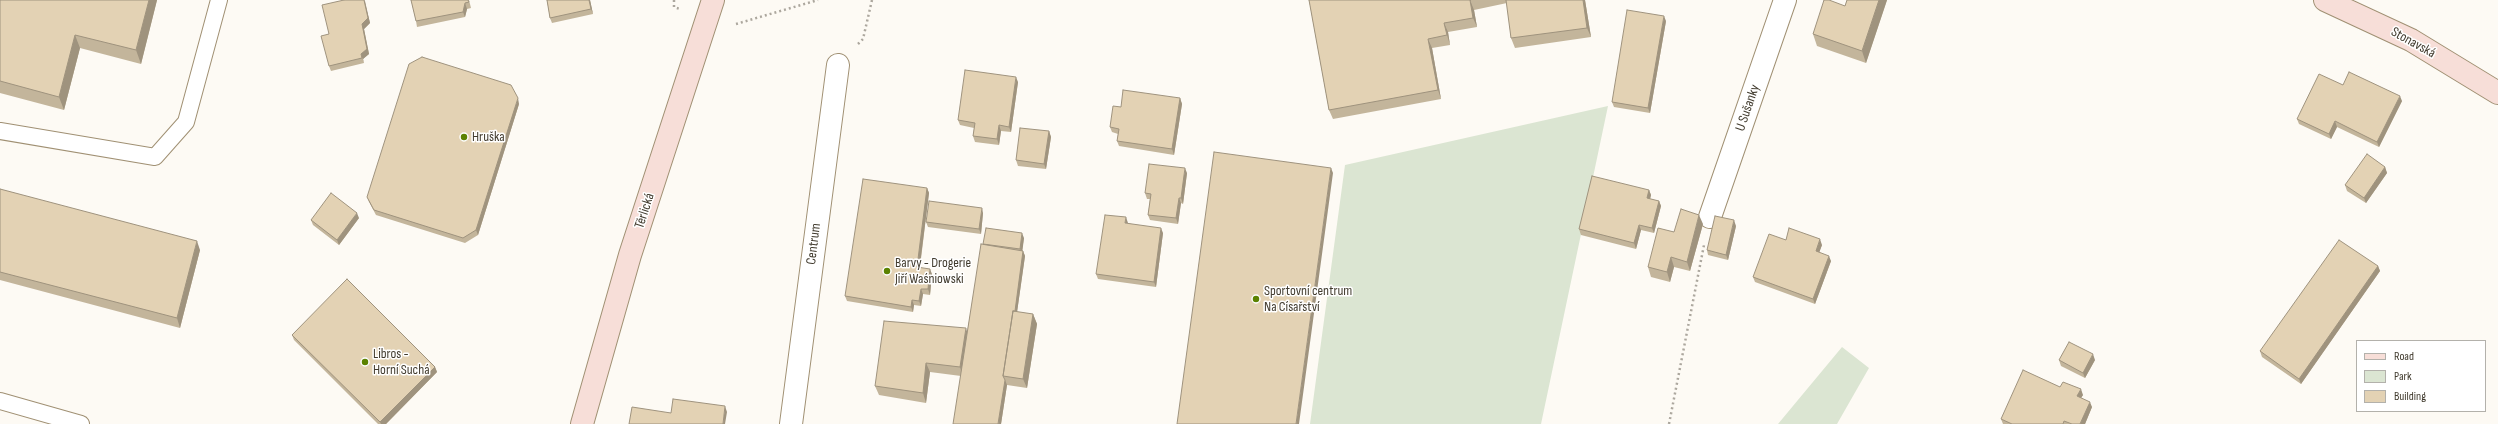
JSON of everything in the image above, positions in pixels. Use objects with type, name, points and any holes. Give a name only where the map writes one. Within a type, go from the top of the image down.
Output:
[{"type":"main road","name":"Těrlická","points":[[582,424],[630,255],[713,0]]},
{"type":"main road","name":"Stonavská","points":[[2326,0],[2411,40],[2498,93]]},
{"type":"street","name":"U Sušanky","points":[[1710,217],[1785,0]]},
{"type":"street","name":"Centrum","points":[[791,424],[838,65]]},
{"type":"lane","points":[[0,131],[155,157],[186,122],[219,0]]},
{"type":"lane","points":[[0,401],[81,424]]},
{"type":"path","points":[[838,65],[863,39],[872,0]]},
{"type":"path","points":[[1669,424],[1710,217]]},
{"type":"green space","points":[[1608,106],[1541,424],[1310,424],[1345,165]]},
{"type":"green space","points":[[1842,347],[1869,368],[1837,424],[1778,424]]},
{"type":"building","points":[[0,0],[149,0],[136,50],[75,35],[59,97],[0,81]]},
{"type":"building","points":[[344,0],[364,0],[368,18],[362,24],[367,49],[361,54],[362,58],[329,66],[321,36],[329,34],[322,5]]},
{"type":"building","points":[[411,0],[468,0],[469,2],[465,3],[463,12],[416,21]]},
{"type":"building","points":[[547,0],[589,0],[591,9],[550,18]]},
{"type":"building","points":[[1309,0],[1470,0],[1473,18],[1444,23],[1447,35],[1428,39],[1438,90],[1329,110]]},
{"type":"building","points":[[1506,0],[1583,0],[1587,28],[1511,38]]},
{"type":"building","points":[[1824,0],[1829,0],[1845,6],[1847,0],[1879,0],[1862,51],[1813,34]]},
{"type":"building","points":[[1627,10],[1664,16],[1648,108],[1612,102]]},
{"type":"building","points":[[422,57],[511,85],[518,98],[476,230],[463,238],[374,210],[367,197],[409,64]]},
{"type":"building","points":[[965,70],[1016,77],[1009,127],[999,125],[997,139],[973,136],[975,123],[958,120]]},
{"type":"building","points":[[2349,72],[2400,96],[2377,142],[2335,121],[2329,134],[2297,119],[2319,74],[2343,85]]},
{"type":"building","points":[[1123,90],[1180,98],[1172,149],[1117,141],[1119,129],[1110,127],[1113,106],[1121,107]]},
{"type":"building","points":[[1020,128],[1049,131],[1044,164],[1016,160]]},
{"type":"building","name":"Sportovní centrum Na Císařství","points":[[1214,152],[1331,168],[1296,424],[1177,424]]},
{"type":"building","points":[[2367,154],[2385,167],[2364,198],[2345,185]]},
{"type":"building","points":[[1149,164],[1185,168],[1181,198],[1179,198],[1176,218],[1148,215],[1151,194],[1145,193]]},
{"type":"building","points":[[1592,176],[1649,190],[1647,198],[1659,201],[1652,228],[1639,225],[1634,243],[1579,229]]},
{"type":"building","points":[[863,179],[927,188],[917,267],[930,269],[928,289],[921,289],[919,301],[912,300],[911,307],[845,296]]},
{"type":"building","points":[[0,189],[197,241],[177,318],[0,272]]},
{"type":"building","points":[[331,193],[357,213],[337,240],[311,220]]},
{"type":"building","points":[[929,201],[982,208],[979,229],[926,222]]},
{"type":"building","points":[[1681,209],[1699,215],[1687,262],[1671,257],[1667,272],[1648,267],[1658,228],[1674,232]]},
{"type":"building","points":[[1105,215],[1126,217],[1125,223],[1161,228],[1154,282],[1096,274]]},
{"type":"building","points":[[1715,216],[1734,220],[1726,255],[1707,250]]},
{"type":"building","points":[[986,228],[1022,233],[1020,249],[983,244]]},
{"type":"building","points":[[1789,228],[1820,239],[1816,251],[1829,256],[1813,299],[1753,277],[1769,234],[1786,240]]},
{"type":"building","points":[[2339,240],[2378,266],[2299,379],[2260,351]]},
{"type":"building","points":[[981,244],[1023,251],[1015,311],[1013,311],[1003,376],[1005,380],[998,424],[953,424]]},
{"type":"building","points":[[347,279],[435,367],[380,422],[292,335]]},
{"type":"building","points":[[1013,311],[1033,314],[1023,379],[1003,376]]},
{"type":"building","points":[[884,321],[966,328],[960,367],[926,363],[923,393],[875,386]]},
{"type":"building","points":[[2069,342],[2093,354],[2083,373],[2059,360]]},
{"type":"building","points":[[2023,370],[2060,387],[2063,382],[2081,389],[2077,396],[2090,402],[2080,424],[2072,424],[2064,421],[2063,424],[2012,424],[2001,419]]},
{"type":"building","points":[[673,399],[725,406],[723,424],[629,424],[632,407],[671,413]]},
{"type":"place","name":"Hruška","points":[[464,137]]},
{"type":"place","name":"Barvy - Drogerie Jiří Waśniowski","points":[[887,271]]},
{"type":"place","name":"Sportovní centrum Na Císařství","points":[[1256,299]]},
{"type":"place","name":"Libros - Horní Suchá","points":[[365,362]]}]
